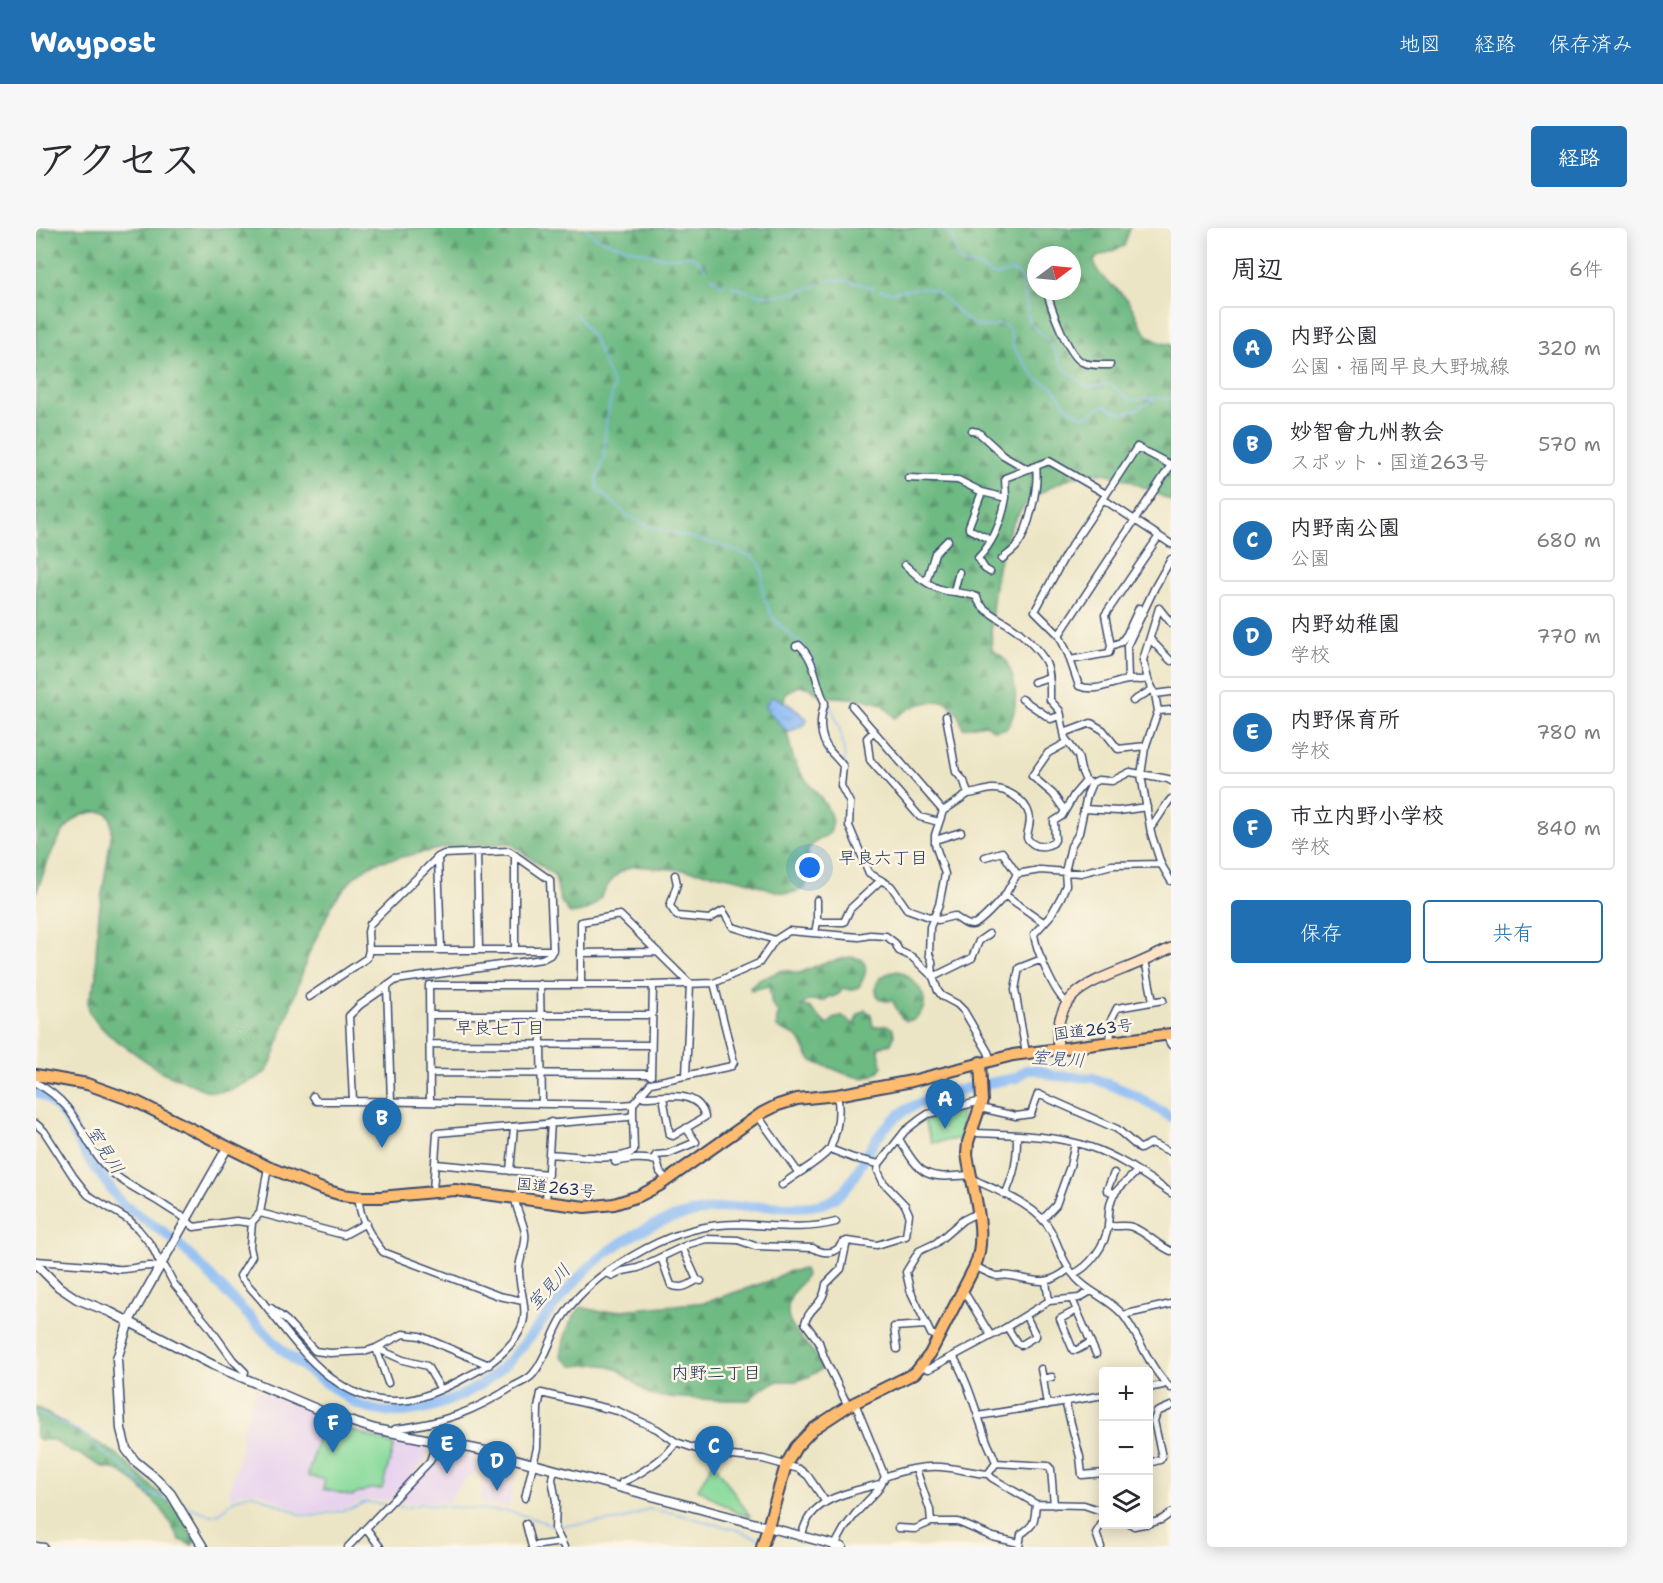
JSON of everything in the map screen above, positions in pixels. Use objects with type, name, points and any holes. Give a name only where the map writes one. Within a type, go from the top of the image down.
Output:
[{"type":"main road","points":[[1058,1048],[1058,1025],[1066,1003],[1075,992],[1085,985],[1171,948]]},
{"type":"main road","name":"国道263号","points":[[37,1075],[87,1084],[137,1102],[227,1149],[322,1190],[359,1197],[455,1190],[585,1207],[614,1204],[639,1196],[667,1180],[758,1116],[778,1105],[912,1082],[986,1061],[1026,1053],[1169,1038]]},
{"type":"main road","points":[[762,1547],[786,1465],[796,1447],[813,1429],[874,1392],[905,1380],[921,1367],[975,1266],[981,1243],[968,1142],[981,1104],[986,1061]]},
{"type":"street","points":[[1049,300],[1055,321],[1077,357],[1082,362],[1110,365]]},
{"type":"street","points":[[972,431],[978,432],[1003,455],[1028,469]]},
{"type":"street","points":[[1059,635],[1171,465],[1137,447],[1066,554],[1035,611],[1059,635],[1079,686],[1084,688],[1110,686],[1128,680],[1148,679]]},
{"type":"street","points":[[990,572],[985,569],[978,558],[986,550],[1003,511],[1006,498],[1005,478],[1049,461],[1104,496],[1171,544]]},
{"type":"street","points":[[1002,559],[1016,548],[1023,535],[1036,486],[1036,466]]},
{"type":"street","points":[[908,478],[958,480],[982,492],[1006,498]]},
{"type":"street","points":[[982,492],[969,529],[991,540]]},
{"type":"street","points":[[1070,660],[1108,654],[1111,646],[1105,615],[1159,536]]},
{"type":"street","points":[[926,582],[935,553],[948,540]]},
{"type":"street","points":[[1128,680],[1127,646],[1171,559]]},
{"type":"street","points":[[905,565],[926,582],[944,590],[977,597],[982,607],[1017,630],[1047,664],[1050,700],[1060,711],[1064,733],[1078,756],[1081,770],[1089,782],[1079,833],[1071,846],[1065,872],[1066,885],[1051,915],[1034,934],[1042,959],[1066,1003]]},
{"type":"street","points":[[954,591],[959,572]]},
{"type":"street","points":[[1111,646],[1121,642],[1127,634],[1139,608]]},
{"type":"street","points":[[1171,623],[1159,608],[1143,660],[1158,711],[1146,746],[1141,775],[1150,827],[1161,864],[1171,881]]},
{"type":"street","points":[[1150,639],[1171,661]]},
{"type":"street","points":[[796,645],[806,651],[811,658],[820,694],[825,703],[822,733],[827,748],[843,766],[841,786],[850,803],[849,826],[869,873],[891,886],[904,907],[938,920],[954,916],[970,926],[975,925],[987,915],[1005,895],[1017,873]]},
{"type":"street","points":[[1034,682],[1049,677]]},
{"type":"street","points":[[1133,701],[1154,692],[1171,692]]},
{"type":"street","points":[[1022,699],[1051,719],[1061,716]]},
{"type":"street","points":[[852,706],[943,811]]},
{"type":"street","points":[[1158,711],[1171,710]]},
{"type":"street","points":[[946,716],[956,772],[964,781],[968,794]]},
{"type":"street","points":[[1064,733],[1091,723],[1103,730],[1118,749],[1146,746]]},
{"type":"street","points":[[874,731],[867,738],[870,760],[920,817],[939,822]]},
{"type":"street","points":[[1065,811],[1053,794],[1032,776],[1048,753],[1068,742]]},
{"type":"street","points":[[933,977],[928,934],[939,905],[945,874],[935,840],[943,811],[968,794],[1000,790],[1021,800],[1029,813],[1028,838],[1031,844],[1047,846],[1053,843],[1054,821],[1062,816],[1074,795],[1089,782],[1112,781],[1130,772],[1171,781]]},
{"type":"street","points":[[1150,827],[1164,813],[1165,804],[1171,799]]},
{"type":"street","points":[[1084,808],[1118,811],[1147,807]]},
{"type":"street","points":[[935,840],[961,832]]},
{"type":"street","points":[[309,998],[367,958],[370,924],[438,857],[444,854],[509,851],[550,880],[553,950],[550,955],[542,959],[396,980],[360,1005],[349,1016],[353,1101]]},
{"type":"street","points":[[985,857],[1002,852],[1017,873]]},
{"type":"street","points":[[477,853],[479,949]]},
{"type":"street","points":[[514,855],[515,950]]},
{"type":"street","points":[[438,857],[441,950]]},
{"type":"street","points":[[1017,873],[1040,870],[1081,873],[1112,865],[1161,864]]},
{"type":"street","points":[[675,875],[677,884],[670,906],[677,916],[710,919],[723,911],[733,927],[775,940]]},
{"type":"street","points":[[817,922],[844,922],[850,909],[881,880]]},
{"type":"street","points":[[1005,895],[1043,922]]},
{"type":"street","points":[[815,933],[818,900]]},
{"type":"street","points":[[581,984],[581,922],[620,915],[690,984],[686,1076]]},
{"type":"street","points":[[429,985],[714,983],[759,963],[775,940],[789,931],[859,937],[886,936],[895,943],[899,951],[912,957],[933,977],[942,996],[957,1004],[964,1011],[988,1052],[986,1061]]},
{"type":"street","points":[[933,977],[972,958],[979,941],[989,934]]},
{"type":"street","points":[[369,950],[553,950]]},
{"type":"street","points":[[581,953],[658,952]]},
{"type":"street","points":[[1026,1053],[1015,990],[1019,968],[1042,959]]},
{"type":"street","points":[[1145,960],[1153,1001]]},
{"type":"street","points":[[429,976],[430,1102]]},
{"type":"street","points":[[549,1154],[613,1157],[629,1154],[634,1151],[633,1104],[651,1083],[732,1066],[734,1062],[714,983]]},
{"type":"street","points":[[540,984],[542,1104]]},
{"type":"street","points":[[651,1083],[653,985]]},
{"type":"street","points":[[387,986],[391,1101]]},
{"type":"street","points":[[1110,1043],[1112,1018],[1117,1008],[1163,1000]]},
{"type":"street","points":[[430,1015],[652,1015]]},
{"type":"street","points":[[431,1044],[651,1045]]},
{"type":"street","points":[[430,1073],[651,1074]]},
{"type":"street","points":[[37,1075],[36,1083],[64,1102],[100,1159],[120,1180],[188,1220],[194,1227],[236,1221],[252,1223]]},
{"type":"street","points":[[641,1094],[644,1097],[681,1095],[694,1100],[704,1112],[705,1117],[673,1136],[670,1135],[663,1096]]},
{"type":"street","points":[[607,1273],[613,1276],[706,1239],[738,1240],[755,1246],[813,1248],[820,1252],[830,1253],[847,1241],[877,1245],[906,1236],[909,1214],[905,1205],[883,1182],[878,1171],[879,1164],[898,1139],[928,1114],[981,1104],[1016,1116],[1031,1114],[1038,1094],[1117,1128],[1140,1149],[1151,1143],[1171,1152]]},
{"type":"street","points":[[782,1185],[798,1172],[821,1159],[831,1149],[838,1127],[837,1095]]},
{"type":"street","points":[[313,1096],[316,1101],[622,1106],[633,1104]]},
{"type":"street","points":[[433,1191],[437,1133],[551,1122],[628,1118],[633,1115]]},
{"type":"street","points":[[758,1116],[798,1172]]},
{"type":"street","points":[[546,1201],[551,1122]]},
{"type":"street","points":[[36,1124],[44,1131],[88,1195],[129,1220],[152,1246],[160,1266],[233,1360],[245,1372],[243,1377]]},
{"type":"street","points":[[510,1171],[514,1127]]},
{"type":"street","points":[[653,1160],[656,1155],[667,1154],[696,1142],[686,1128]]},
{"type":"street","points":[[972,1130],[978,1133],[1075,1143],[1106,1153],[1171,1193]]},
{"type":"street","points":[[1005,1195],[1014,1174],[1017,1136]]},
{"type":"street","points":[[898,1139],[914,1164],[924,1173],[977,1181],[1040,1215],[1051,1230],[1071,1272],[1085,1287],[1123,1315],[1165,1383],[1171,1388]]},
{"type":"street","points":[[1043,1219],[1056,1205],[1070,1166],[1075,1143]]},
{"type":"street","points":[[203,1547],[171,1494],[126,1449],[122,1436],[117,1359],[129,1321],[227,1149]]},
{"type":"street","points":[[831,1149],[853,1158],[879,1164]]},
{"type":"street","points":[[615,1162],[634,1158],[657,1161],[660,1172],[667,1180]]},
{"type":"street","points":[[435,1164],[548,1174]]},
{"type":"street","points":[[268,1167],[260,1213],[252,1223],[250,1247],[252,1256],[240,1276],[306,1358],[326,1376],[350,1391],[384,1402],[411,1400],[455,1383],[489,1365],[502,1354],[523,1323],[519,1269],[525,1235],[516,1209],[515,1198]]},
{"type":"street","points":[[975,1266],[989,1274],[1046,1282],[1083,1270],[1102,1245],[1108,1225],[1107,1218],[1115,1194],[1137,1171]]},
{"type":"street","points":[[1114,1173],[1107,1190],[1115,1194]]},
{"type":"street","points":[[359,1197],[358,1207],[373,1239],[383,1252],[499,1296],[523,1301]]},
{"type":"street","points":[[260,1213],[344,1235],[366,1223]]},
{"type":"street","points":[[939,1337],[931,1334],[910,1290],[906,1272],[919,1251],[936,1243],[963,1220],[977,1213]]},
{"type":"street","points":[[393,1433],[395,1429],[436,1422],[477,1408],[496,1399],[531,1376],[547,1352],[561,1319],[580,1293],[590,1283],[647,1249],[691,1230],[713,1226],[738,1224],[782,1227],[826,1225],[836,1222]]},
{"type":"street","points":[[1108,1225],[1135,1228],[1171,1251]]},
{"type":"street","points":[[847,1241],[841,1269],[826,1284],[824,1297],[806,1318],[805,1323],[819,1342],[824,1357],[852,1405],[885,1477]]},
{"type":"street","points":[[661,1257],[671,1285],[687,1287],[699,1280],[682,1247]]},
{"type":"street","points":[[36,1263],[104,1266],[114,1270],[160,1266]]},
{"type":"street","points":[[36,1263],[55,1283],[77,1299],[129,1321],[192,1354],[333,1416],[393,1433],[534,1464],[837,1546],[844,1529],[877,1491],[885,1477],[916,1469],[942,1467],[976,1474],[988,1474],[1036,1504],[1084,1505],[1099,1510]]},
{"type":"street","points":[[1046,1282],[1049,1301]]},
{"type":"street","points":[[963,1290],[991,1336]]},
{"type":"street","points":[[921,1367],[929,1369],[1007,1327],[1049,1301],[1079,1298],[1091,1291]]},
{"type":"street","points":[[1072,1299],[1096,1354]]},
{"type":"street","points":[[262,1301],[287,1321],[315,1351],[367,1351],[403,1334],[420,1336],[489,1365]]},
{"type":"street","points":[[1123,1315],[1171,1304]]},
{"type":"street","points":[[1077,1310],[1060,1319],[1073,1350],[1091,1342]]},
{"type":"street","points":[[1007,1327],[1017,1343],[1021,1345],[1036,1336],[1026,1316]]},
{"type":"street","points":[[897,1349],[894,1327],[927,1325]]},
{"type":"street","points":[[376,1348],[388,1383]]},
{"type":"street","points":[[376,1348],[404,1360],[427,1366],[440,1388]]},
{"type":"street","points":[[953,1356],[963,1372],[996,1463]]},
{"type":"street","points":[[1041,1370],[1047,1405]]},
{"type":"street","points":[[1043,1379],[1052,1377]]},
{"type":"street","points":[[1153,1387],[1165,1383]]},
{"type":"street","points":[[525,1498],[537,1448],[538,1407],[541,1393],[618,1411],[657,1429],[676,1442],[711,1454],[763,1459],[799,1469],[808,1476],[825,1502]]},
{"type":"street","points":[[978,1416],[1099,1396]]},
{"type":"street","points":[[1065,1401],[1080,1458],[1082,1475],[1099,1473]]},
{"type":"street","points":[[1153,1462],[1162,1457],[1154,1421],[1157,1412],[1171,1407]]},
{"type":"street","points":[[348,1547],[430,1461],[437,1441]]},
{"type":"street","points":[[621,1488],[622,1482],[668,1453],[676,1442]]},
{"type":"street","points":[[988,1474],[996,1463]]},
{"type":"street","points":[[996,1463],[1048,1466],[1051,1469],[1053,1484],[1053,1505]]},
{"type":"street","points":[[916,1469],[930,1510],[931,1522]]},
{"type":"street","points":[[526,1524],[532,1547],[563,1545],[555,1529],[556,1501],[552,1479],[554,1470]]},
{"type":"street","points":[[802,1536],[812,1513],[825,1502],[880,1484]]},
{"type":"street","points":[[898,1528],[915,1529],[931,1522],[958,1522],[1019,1545],[1021,1534],[1035,1521],[1036,1504]]},
{"type":"street","points":[[1153,1522],[1171,1513]]},
{"type":"street","points":[[366,1528],[380,1547]]},
{"type":"street","points":[[1099,1528],[1096,1533],[1105,1546]]},
{"type":"street","points":[[36,1546],[44,1547]]},
{"type":"shaded area","points":[[256,1389],[353,1429],[391,1441],[428,1447],[426,1459],[390,1500],[366,1499],[348,1507],[313,1514],[303,1513],[258,1491],[241,1492],[233,1499],[229,1495],[243,1439],[241,1437]]},
{"type":"shaded area","points":[[444,1449],[473,1455],[479,1471],[467,1477],[447,1502],[393,1503]]},
{"type":"shaded area","points":[[510,1464],[517,1466],[509,1507],[482,1504],[481,1478]]},
{"type":"green space","points":[[36,228],[1130,228],[1124,246],[1097,257],[1094,261],[1096,267],[1103,278],[1127,300],[1144,331],[1157,341],[1171,345],[1171,501],[1121,478],[1103,473],[1085,474],[1061,482],[1033,498],[1013,522],[1006,538],[996,576],[991,634],[992,650],[1006,661],[1015,687],[1015,705],[1006,729],[994,730],[985,724],[963,728],[958,714],[946,701],[919,705],[895,718],[882,704],[864,699],[822,696],[807,687],[800,686],[786,692],[785,717],[796,765],[826,806],[832,823],[830,833],[815,842],[808,850],[808,881],[806,886],[796,892],[776,891],[735,878],[706,873],[634,866],[622,871],[614,878],[592,907],[583,912],[570,914],[560,900],[555,876],[510,843],[448,847],[378,862],[354,877],[334,901],[309,953],[267,1071],[227,1091],[205,1090],[160,1071],[109,1035],[89,1012],[88,1001],[97,977],[99,913],[112,831],[111,819],[107,813],[92,812],[68,825],[52,851],[36,893],[36,523],[38,513],[36,505]]},
{"type":"green space","points":[[850,957],[861,959],[865,965],[866,969],[859,987],[851,990],[843,988],[839,994],[829,996],[824,1001],[810,1000],[801,1006],[809,1007],[827,1025],[836,1017],[842,1016],[857,1026],[855,1022],[857,1016],[865,1010],[871,1014],[873,1027],[887,1025],[893,1029],[894,1036],[891,1044],[878,1047],[882,1066],[878,1072],[867,1077],[848,1075],[813,1061],[808,1057],[798,1038],[777,1027],[779,1013],[772,1005],[769,987],[751,990],[750,988],[759,980],[783,970],[800,973],[823,963]]},
{"type":"green space","points":[[898,971],[918,986],[923,997],[923,1009],[914,1020],[906,1021],[901,1017],[892,1000],[879,999],[877,993],[879,980],[887,974]]},
{"type":"green space","points":[[961,1112],[962,1138],[932,1143],[924,1121]]},
{"type":"green space","points":[[804,1269],[806,1275],[792,1295],[788,1317],[792,1326],[818,1359],[822,1369],[797,1381],[778,1381],[761,1389],[749,1400],[651,1396],[619,1370],[600,1364],[573,1366],[561,1356],[570,1323],[581,1307],[602,1312],[706,1302],[772,1280],[786,1272]]},
{"type":"green space","points":[[36,1407],[117,1454],[176,1509],[196,1541],[192,1545],[180,1540],[161,1508],[135,1482],[118,1470],[105,1468],[71,1452],[54,1440],[40,1440],[36,1437]]},
{"type":"green space","points":[[322,1420],[394,1445],[382,1489],[369,1489],[352,1496],[323,1489],[325,1480],[308,1476]]},
{"type":"green space","points":[[713,1462],[750,1516],[737,1513],[698,1489]]},
{"type":"water","points":[[774,697],[799,712],[807,719],[806,723],[790,732],[786,731],[765,707],[770,698]]},
{"type":"waterway","points":[[586,228],[595,237],[610,243],[660,257],[681,257]]},
{"type":"waterway","points":[[927,228],[933,230],[941,228]]},
{"type":"waterway","points":[[947,228],[961,263],[979,267],[996,276],[1012,271],[1018,273],[1030,322]]},
{"type":"waterway","points":[[684,256],[696,259],[705,269]]},
{"type":"waterway","points":[[711,276],[719,283],[725,284]]},
{"type":"waterway","points":[[824,280],[843,280],[874,288]]},
{"type":"waterway","points":[[753,293],[787,294],[818,284]]},
{"type":"waterway","points":[[732,286],[749,292]]},
{"type":"waterway","points":[[920,288],[941,295],[974,325],[985,327],[999,324],[1008,328]]},
{"type":"waterway","points":[[880,290],[891,292],[915,289]]},
{"type":"waterway","points":[[576,314],[593,338],[614,386],[606,422],[604,456],[597,478],[597,488],[627,515],[650,527],[719,545],[750,556],[758,562]]},
{"type":"waterway","points":[[1032,325],[1049,340],[1062,366],[1084,385],[1090,387],[1110,384],[1131,401],[1146,398],[1171,399]]},
{"type":"waterway","points":[[1010,330],[1014,349],[1036,378],[1054,388],[1065,405],[1082,416],[1089,415],[1104,405],[1120,412],[1131,412],[1155,399]]},
{"type":"waterway","points":[[759,564],[763,572],[763,594],[771,614],[808,651],[816,668]]},
{"type":"waterway","points":[[824,693],[839,727],[845,764]]},
{"type":"waterway","name":"室見川","points":[[36,1092],[48,1098],[67,1119],[85,1154],[122,1204],[165,1233],[185,1250],[282,1350],[356,1404],[378,1411],[398,1412],[418,1410],[459,1397],[494,1375],[518,1351],[566,1291],[587,1269],[619,1244],[653,1225],[701,1211],[750,1206],[811,1206],[833,1199],[853,1178],[875,1140],[885,1128],[910,1107],[924,1101],[956,1091],[1016,1078],[1026,1070],[1038,1070],[1053,1076],[1093,1078],[1135,1095],[1171,1117]]},
{"type":"waterway","points":[[36,1412],[81,1432],[102,1452],[119,1463],[149,1493],[171,1501]]},
{"type":"waterway","points":[[181,1504],[211,1515],[224,1510],[234,1500],[254,1494],[302,1515],[313,1516],[350,1509],[365,1502],[385,1504]]},
{"type":"waterway","points":[[390,1505],[405,1508],[421,1504],[512,1512],[553,1525]]},
{"type":"waterway","points":[[558,1526],[622,1520],[648,1509],[738,1530],[759,1539]]},
{"type":"place","name":"内野公園","points":[[945,1129]]},
{"type":"place","name":"妙智會九州教会","points":[[382,1148]]},
{"type":"place","name":"市立内野小学校","points":[[333,1453]]},
{"type":"place","name":"内野保育所","points":[[447,1474]]},
{"type":"place","name":"内野南公園","points":[[714,1476]]},
{"type":"place","name":"内野幼稚園","points":[[497,1491]]},
{"type":"district","name":"早良六丁目","points":[[883,858]]},
{"type":"district","name":"早良七丁目","points":[[500,1028]]},
{"type":"district","name":"内野二丁目","points":[[716,1373]]}]
